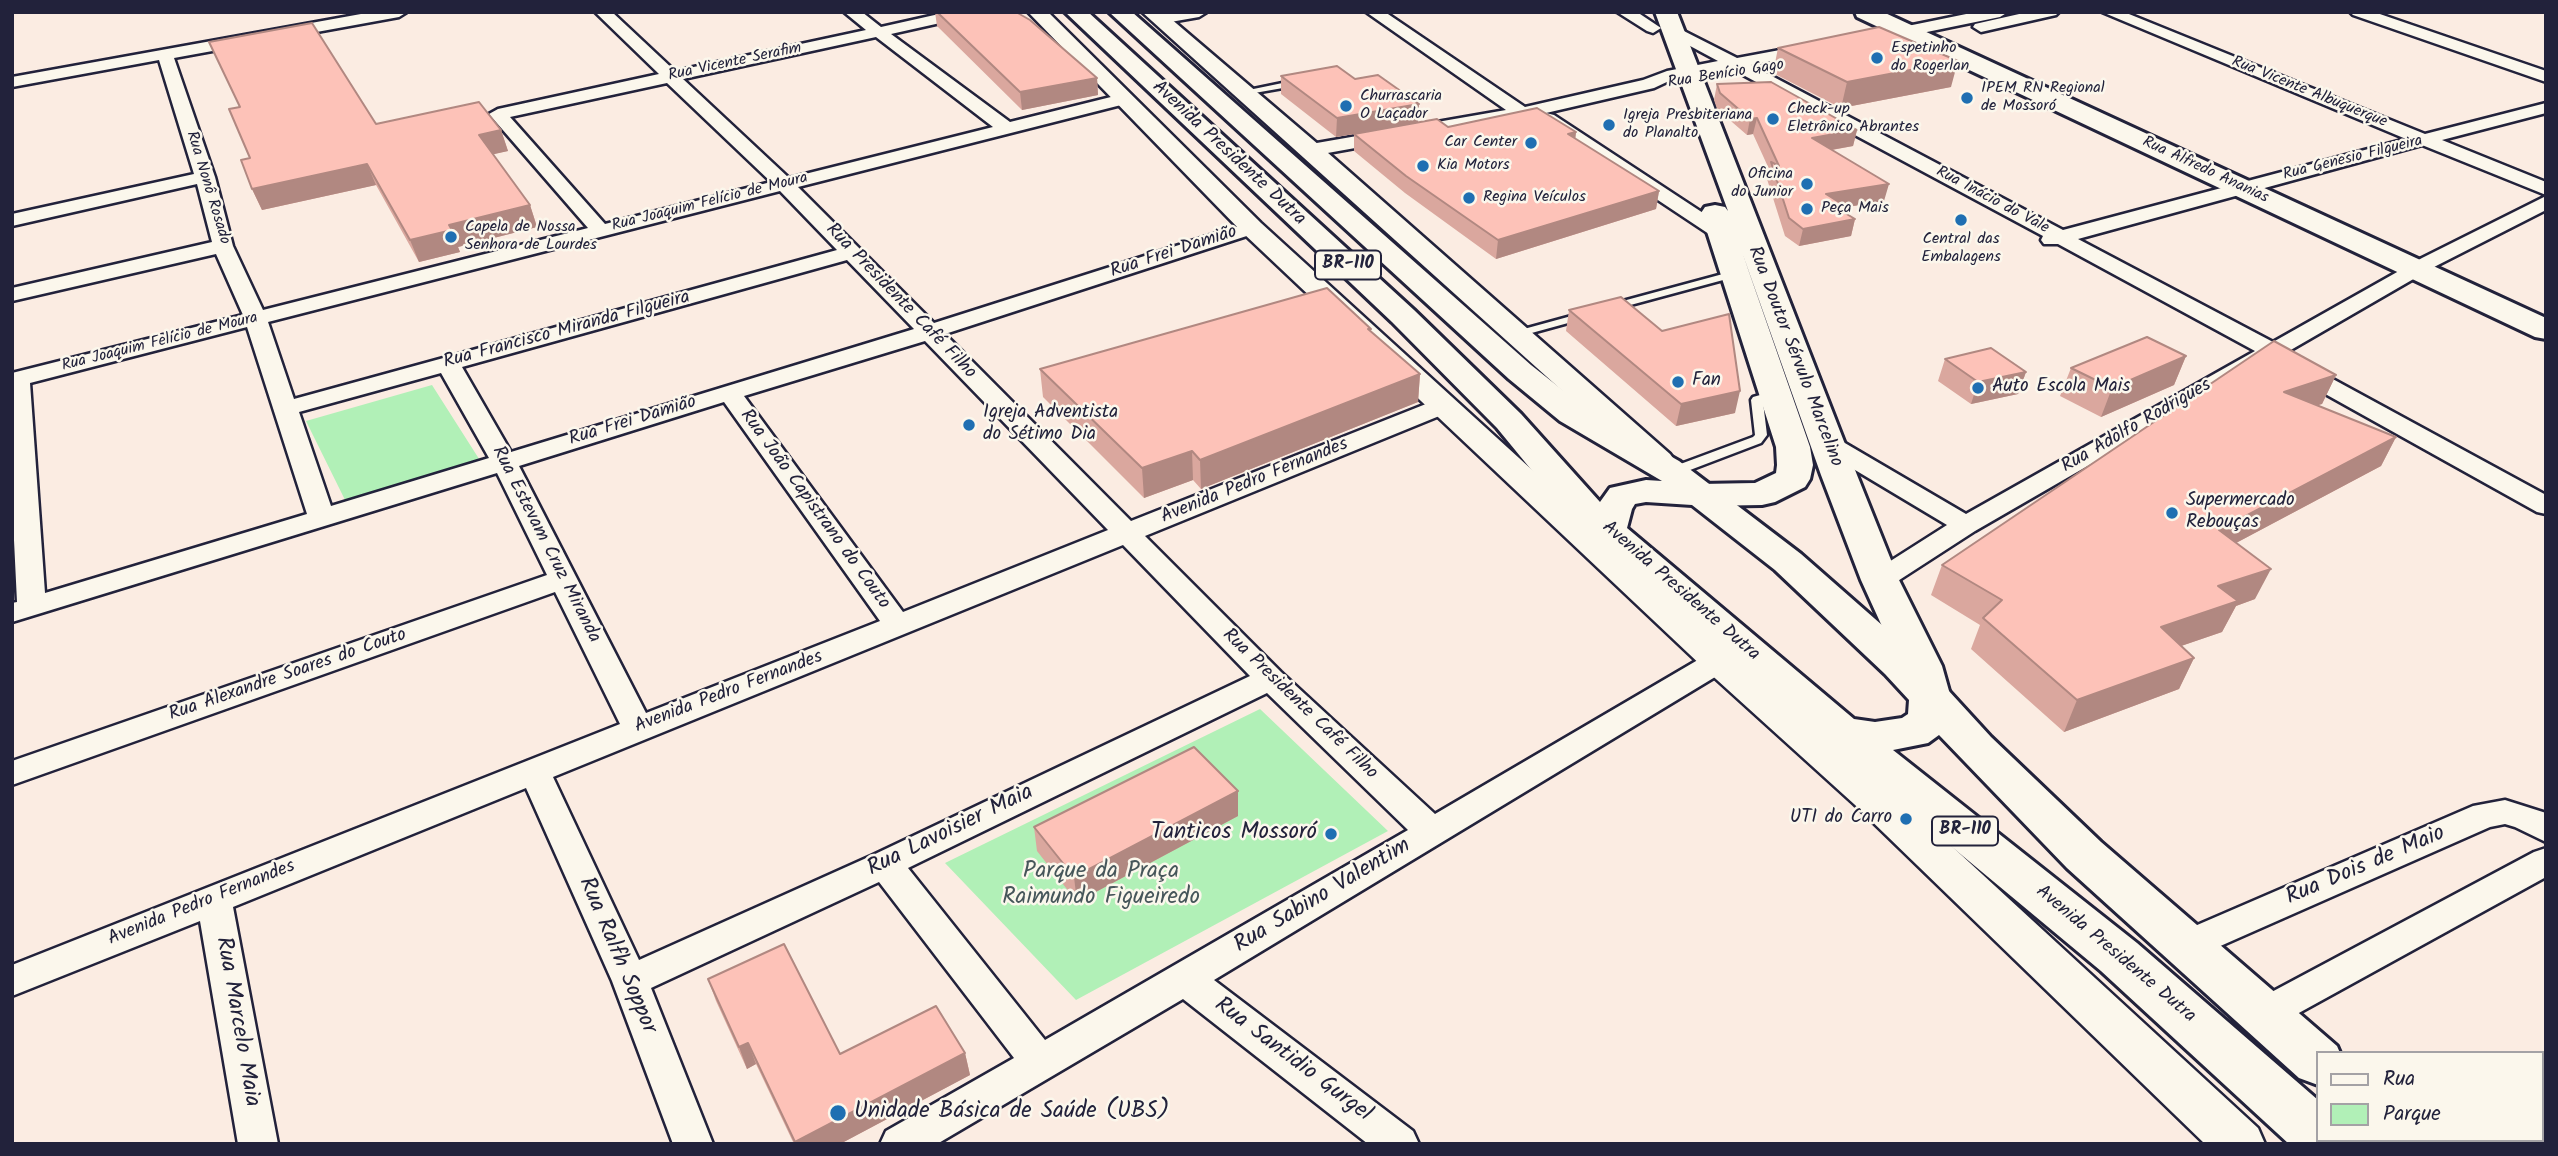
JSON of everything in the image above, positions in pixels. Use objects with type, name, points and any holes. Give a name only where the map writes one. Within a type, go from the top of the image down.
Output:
[{"type":"main road","name":"Avenida Presidente Dutra","points":[[1075,12],[1435,348],[1509,421],[1565,487],[1732,655],[1842,732],[2119,957],[2316,1133]]},
{"type":"main road","name":"Avenida Presidente Dutra","points":[[1119,12],[1341,195],[1520,372],[1562,405],[1680,479],[1736,519],[1827,596],[1900,664],[2084,855],[2316,1060]]},
{"type":"main road","name":"Rua Alfredo Ananias","points":[[1865,12],[1920,34],[2422,266],[2546,330]]},
{"type":"main road","name":"Rua Alfredo Ananias","points":[[1883,12],[1920,34]]},
{"type":"main road","name":"Rua Doutor Sérvulo Marcelino","points":[[1668,52],[1734,274],[1793,395],[1829,444],[1880,580],[1921,666],[1930,698]]},
{"type":"main road","name":"Rua Doutor Sérvulo Marcelino","points":[[1668,52],[1793,395],[1794,465],[1791,478],[1762,494],[1680,479]]},
{"type":"main road","name":"Rua Alfredo Ananias","points":[[2422,266],[2546,315]]},
{"type":"main road","points":[[1394,358],[1435,348]]},
{"type":"main road","points":[[1608,531],[1614,507],[1623,496],[1680,479]]},
{"type":"main road","points":[[1842,732],[1875,737],[1913,732],[1929,720],[1930,698]]},
{"type":"street","points":[[12,82],[165,55],[271,29],[398,12]]},
{"type":"street","name":"Rua Presidente Café Filho","points":[[603,12],[784,184],[1270,679],[1432,832]]},
{"type":"street","points":[[852,12],[1006,128]]},
{"type":"street","name":"Rua Vicente Serafim","points":[[600,230],[498,114],[971,12]]},
{"type":"street","name":"Avenida Presidente Dutra","points":[[1037,12],[1252,228],[1445,405],[1732,655],[1868,793],[2241,1144]]},
{"type":"street","points":[[1155,15],[1199,12]]},
{"type":"street","points":[[1374,12],[1462,58]]},
{"type":"street","points":[[1400,12],[1462,58],[1522,113]]},
{"type":"street","name":"Rua Inácio do Vale","points":[[1625,12],[1668,52],[1737,69],[2060,238],[2263,356]]},
{"type":"street","points":[[1920,34],[2000,12]]},
{"type":"street","points":[[1868,44],[2051,12]]},
{"type":"street","name":"Rua Vicente Albuquerque","points":[[2110,12],[2546,189]]},
{"type":"street","name":"Rua Vicente Albuquerque","points":[[2134,12],[2546,177]]},
{"type":"street","points":[[2358,12],[2546,77]]},
{"type":"street","name":"Avenida Presidente Dutra","points":[[1155,15],[1311,150],[1341,195],[1517,334],[1680,479]]},
{"type":"street","name":"Rua Benício Gago","points":[[1311,150],[1522,113],[1548,114],[1668,52],[1737,69],[1829,51]]},
{"type":"street","name":"Rua Nonô Rosado","points":[[165,55],[205,177],[223,246],[257,318],[284,409],[322,519]]},
{"type":"street","name":"Rua Inácio do Vale","points":[[1737,69],[2039,243],[2263,356],[2310,376],[2546,506]]},
{"type":"street","points":[[1527,94],[1548,114],[1722,234]]},
{"type":"street","name":"Rua Joaquim Felício de Moura","points":[[15,380],[1123,99]]},
{"type":"street","name":"Rua Genesio Filgueira","points":[[2039,243],[2546,108]]},
{"type":"street","points":[[12,220],[205,177]]},
{"type":"street","name":"Rua Adolfo Rodrigues","points":[[1880,580],[1966,525],[2263,356],[2422,266],[2546,202]]},
{"type":"street","name":"Rua Frei Damião","points":[[22,610],[929,332],[1252,228]]},
{"type":"street","points":[[12,295],[223,246]]},
{"type":"street","name":"Rua Francisco Miranda Filgueira","points":[[284,409],[850,253]]},
{"type":"street","name":"Rua Estevam Cruz Miranda","points":[[449,364],[504,462],[638,728]]},
{"type":"street","points":[[15,380],[22,610]]},
{"type":"street","name":"Rua João Capistrano do Couto","points":[[729,392],[899,627]]},
{"type":"street","name":"Avenida Pedro Fernandes","points":[[12,981],[638,728],[899,627],[1445,405]]},
{"type":"street","points":[[1829,444],[1966,525]]},
{"type":"street","name":"Rua Alexandre Soares do Couto","points":[[12,773],[564,579]]},
{"type":"street","name":"Rua Sabino Valentim","points":[[900,1144],[1185,979],[1732,655]]},
{"type":"street","name":"Rua Lavoisier Maia","points":[[629,981],[885,864],[1270,679]]},
{"type":"street","name":"Rua Ralfh Soppor","points":[[534,770],[629,981],[693,1144]]},
{"type":"street","name":"Rua Dois de Maio","points":[[2187,945],[2485,816],[2505,812],[2525,817],[2546,829]]},
{"type":"street","points":[[2264,1014],[2546,861]]},
{"type":"street","points":[[885,864],[1040,1063]]},
{"type":"street","name":"Rua Marcelo Maia","points":[[214,899],[258,1144]]},
{"type":"street","name":"Rua Santidio Gurgel","points":[[1185,979],[1399,1144]]},
{"type":"lane","points":[[1243,92],[1311,81]]},
{"type":"lane","points":[[1606,309],[1734,274]]},
{"type":"lane","points":[[1517,334],[1593,313]]},
{"type":"lane","points":[[1680,479],[1757,440],[1761,435],[1757,400],[1793,395]]},
{"type":"green space","points":[[432,385],[481,462],[347,504],[306,421]]},
{"type":"green space","name":"Parque da Praça Raimundo Figueiredo","points":[[1260,709],[1388,831],[1076,1000],[945,863]]},
{"type":"building","points":[[937,12],[1016,12],[1030,20],[1097,78],[1020,92]]},
{"type":"building","points":[[312,23],[376,124],[479,102],[501,130],[479,135],[530,205],[449,225],[452,230],[410,240],[367,164],[252,189],[241,160],[250,158],[229,109],[240,107],[209,42]]},
{"type":"building","points":[[1879,27],[1958,61],[1847,82],[1778,48]]},
{"type":"building","points":[[1337,66],[1355,79],[1378,75],[1419,104],[1337,118],[1281,76]]},
{"type":"building","points":[[1771,82],[1857,130],[1812,138],[1889,184],[1826,194],[1850,209],[1840,210],[1855,219],[1803,229],[1789,218],[1771,162],[1779,166],[1757,118],[1750,119],[1720,93],[1717,84]]},
{"type":"building","points":[[1537,108],[1576,132],[1568,134],[1659,191],[1498,240],[1406,176],[1354,134],[1437,119],[1448,127]]},
{"type":"building","points":[[1327,288],[1371,329],[1368,329],[1420,374],[1200,460],[1192,451],[1142,468],[1040,369]]},
{"type":"building","name":"Fan","points":[[1621,297],[1662,331],[1729,314],[1740,391],[1681,404],[1569,310]]},
{"type":"building","points":[[2147,337],[2186,356],[2112,388],[2071,368]]},
{"type":"building","name":"Supermercado Rebouças","points":[[2274,341],[2336,375],[2284,392],[2396,437],[2219,530],[2271,569],[2218,586],[2238,601],[2161,627],[2194,658],[2077,700],[1983,618],[2002,600],[1942,565]]},
{"type":"building","points":[[1991,348],[2026,372],[1978,382],[1945,359]]},
{"type":"building","points":[[1194,747],[1238,791],[1074,877],[1034,827]]},
{"type":"building","points":[[784,944],[840,1054],[936,1006],[965,1053],[795,1142],[748,1043],[739,1047],[708,979]]},
{"type":"place","name":"Espetinho do Rogerlan","points":[[1877,58]]},
{"type":"place","name":"IPEM RN Regional de Mossoró","points":[[1967,98]]},
{"type":"place","name":"Churrascaria O Laçador","points":[[1346,106]]},
{"type":"place","name":"Check-up Eletrônico Abrantes","points":[[1773,119]]},
{"type":"place","name":"Igreja Presbiteriana do Planalto","points":[[1609,125]]},
{"type":"place","name":"Car Center","points":[[1531,143]]},
{"type":"place","name":"Kia Motors","points":[[1423,166]]},
{"type":"place","name":"Oficina do Junior","points":[[1807,184]]},
{"type":"place","name":"Regina Veículos","points":[[1469,198]]},
{"type":"place","name":"Peça Mais","points":[[1807,209]]},
{"type":"place","name":"Central das Embalagens","points":[[1961,220]]},
{"type":"place","name":"Capela de Nossa Senhora de Lourdes","points":[[451,237]]},
{"type":"place","name":"Fan","points":[[1678,382]]},
{"type":"place","name":"Auto Escola Mais","points":[[1978,388]]},
{"type":"place","name":"Igreja Adventista do Sétimo Dia","points":[[969,425]]},
{"type":"place","name":"Supermercado Rebouças","points":[[2172,513]]},
{"type":"place","name":"UTI do Carro","points":[[1906,819]]},
{"type":"place","name":"Tanticos Mossoró","points":[[1331,834]]},
{"type":"place","name":"Unidade Básica de Saúde (UBS)","points":[[838,1113]]}]
